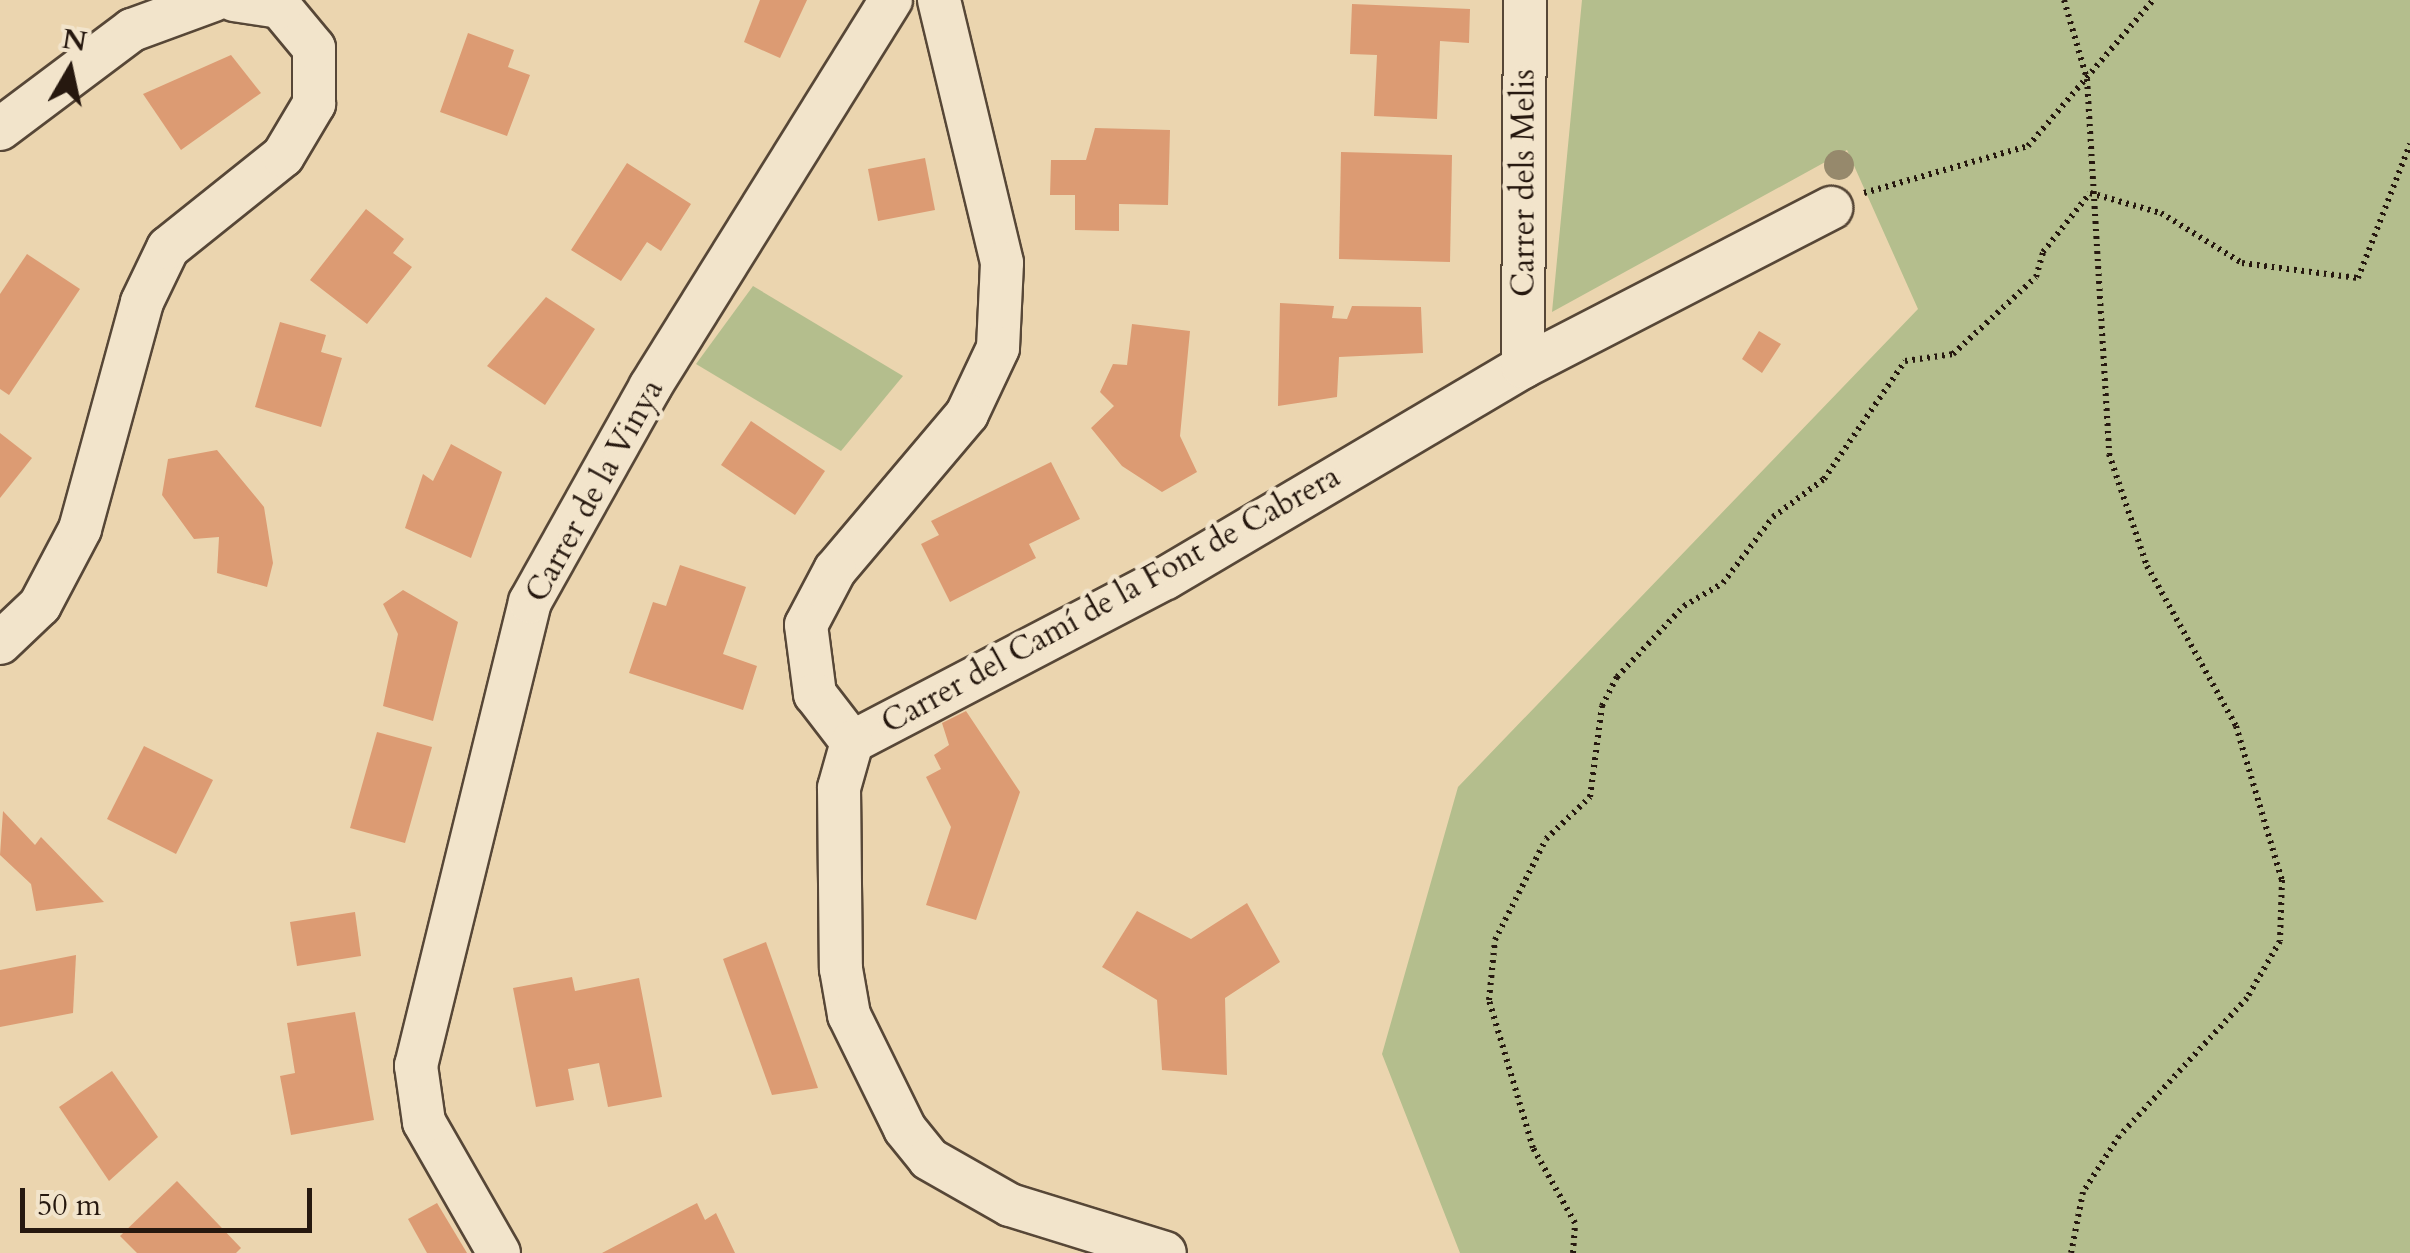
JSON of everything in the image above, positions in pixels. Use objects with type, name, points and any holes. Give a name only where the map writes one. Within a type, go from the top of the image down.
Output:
[{"type":"street","points":[[0,129],[132,30],[214,0]]},
{"type":"street","points":[[0,643],[40,604],[80,529],[142,302],[168,248],[284,156],[314,104],[314,48],[280,7],[234,0]]},
{"type":"street","name":"Carrer de la Vinya","points":[[498,1253],[424,1122],[416,1066],[530,602],[650,387],[891,0]]},
{"type":"street","name":"Carrer del Camí de la Font de Cabrera","points":[[939,0],[1002,264],[998,348],[967,414],[834,570],[806,625],[815,694],[852,742],[1166,578],[1523,367],[1831,208]]},
{"type":"street","name":"Carrer dels Melis","points":[[1523,367],[1525,0]]},
{"type":"street","points":[[852,742],[838,788],[841,969],[849,1015],[906,1129],[929,1159],[1010,1205],[1166,1253]]},
{"type":"path","points":[[2064,0],[2088,80],[2090,192],[2109,454],[2146,566],[2242,740],[2282,895],[2280,941],[2256,984],[2119,1136],[2082,1192],[2071,1253]]},
{"type":"path","points":[[1831,208],[2012,155],[2088,80],[2152,0]]},
{"type":"path","points":[[2090,192],[2161,213],[2242,263],[2358,278],[2410,144]]},
{"type":"path","points":[[1573,1253],[1575,1224],[1533,1148],[1489,1000],[1494,940],[1546,838],[1590,798],[1602,706],[1684,606],[1724,582],[1773,517],[1824,478],[1905,361],[1953,354],[2036,278],[2043,252],[2090,192]]},
{"type":"green space","points":[[1582,0],[2410,0],[2410,1253],[1460,1253],[1382,1054],[1458,787],[1918,309],[1847,150],[1552,312]]},
{"type":"green space","points":[[753,286],[903,376],[841,451],[696,364]]},
{"type":"building","points":[[760,0],[807,0],[780,58],[744,42]]},
{"type":"building","points":[[1352,4],[1470,9],[1469,43],[1440,41],[1437,119],[1374,116],[1377,55],[1350,54]]},
{"type":"building","points":[[468,33],[514,50],[508,67],[530,75],[507,136],[440,112]]},
{"type":"building","points":[[231,55],[261,93],[181,150],[143,94]]},
{"type":"building","points":[[1095,128],[1170,130],[1168,205],[1119,204],[1119,231],[1075,230],[1075,195],[1050,195],[1051,160],[1086,160]]},
{"type":"building","points":[[1341,152],[1452,155],[1450,262],[1339,259]]},
{"type":"building","points":[[925,158],[935,210],[878,221],[868,169]]},
{"type":"building","points":[[627,163],[691,204],[661,251],[647,242],[621,281],[571,250]]},
{"type":"building","points":[[366,209],[404,239],[393,253],[412,267],[367,324],[310,280]]},
{"type":"building","points":[[27,254],[80,289],[9,395],[0,389],[0,294]]},
{"type":"building","points":[[546,297],[595,329],[545,405],[487,366]]},
{"type":"building","points":[[1280,303],[1334,306],[1332,318],[1347,319],[1352,306],[1421,307],[1423,353],[1339,357],[1337,397],[1278,406]]},
{"type":"building","points":[[280,322],[326,335],[321,352],[342,358],[321,427],[255,407]]},
{"type":"building","points":[[1132,324],[1190,331],[1180,436],[1197,472],[1162,492],[1122,466],[1091,428],[1114,406],[1100,392],[1113,364],[1127,365]]},
{"type":"building","points":[[1759,331],[1781,344],[1762,373],[1742,359]]},
{"type":"building","points":[[751,421],[825,471],[795,515],[721,465]]},
{"type":"building","points":[[0,433],[32,458],[0,498]]},
{"type":"building","points":[[451,444],[502,472],[471,558],[405,528],[423,474],[433,481]]},
{"type":"building","points":[[217,450],[264,507],[273,563],[267,587],[217,573],[219,537],[194,539],[162,495],[168,459]]},
{"type":"building","points":[[1051,462],[1080,519],[1029,544],[1036,558],[950,602],[921,544],[939,535],[931,521]]},
{"type":"building","points":[[680,565],[746,587],[723,654],[757,666],[743,710],[629,673],[653,602],[666,606]]},
{"type":"building","points":[[403,590],[458,622],[433,721],[383,706],[398,634],[383,604]]},
{"type":"building","points":[[966,711],[1020,792],[976,920],[926,905],[951,827],[926,777],[941,769],[934,755],[949,745],[942,723]]},
{"type":"building","points":[[377,732],[432,747],[405,843],[350,828]]},
{"type":"building","points":[[144,746],[213,780],[176,854],[107,819]]},
{"type":"building","points":[[3,811],[35,845],[41,837],[104,902],[36,911],[31,884],[0,855]]},
{"type":"building","points":[[1247,903],[1280,962],[1225,998],[1227,1075],[1162,1070],[1157,1000],[1102,967],[1137,911],[1191,939]]},
{"type":"building","points":[[355,912],[361,956],[297,966],[290,922]]},
{"type":"building","points":[[766,942],[818,1088],[772,1095],[723,959]]},
{"type":"building","points":[[76,955],[73,1013],[0,1027],[0,970]]},
{"type":"building","points":[[572,977],[575,991],[639,978],[662,1097],[608,1107],[599,1063],[568,1069],[574,1100],[536,1107],[513,988]]},
{"type":"building","points":[[355,1012],[374,1120],[291,1135],[280,1076],[295,1073],[287,1023]]},
{"type":"building","points":[[112,1071],[158,1137],[109,1181],[59,1107]]},
{"type":"building","points":[[177,1181],[241,1248],[236,1253],[137,1253],[120,1236]]},
{"type":"building","points":[[437,1203],[467,1253],[427,1253],[408,1219]]},
{"type":"building","points":[[697,1203],[705,1220],[716,1213],[735,1253],[602,1253]]}]
